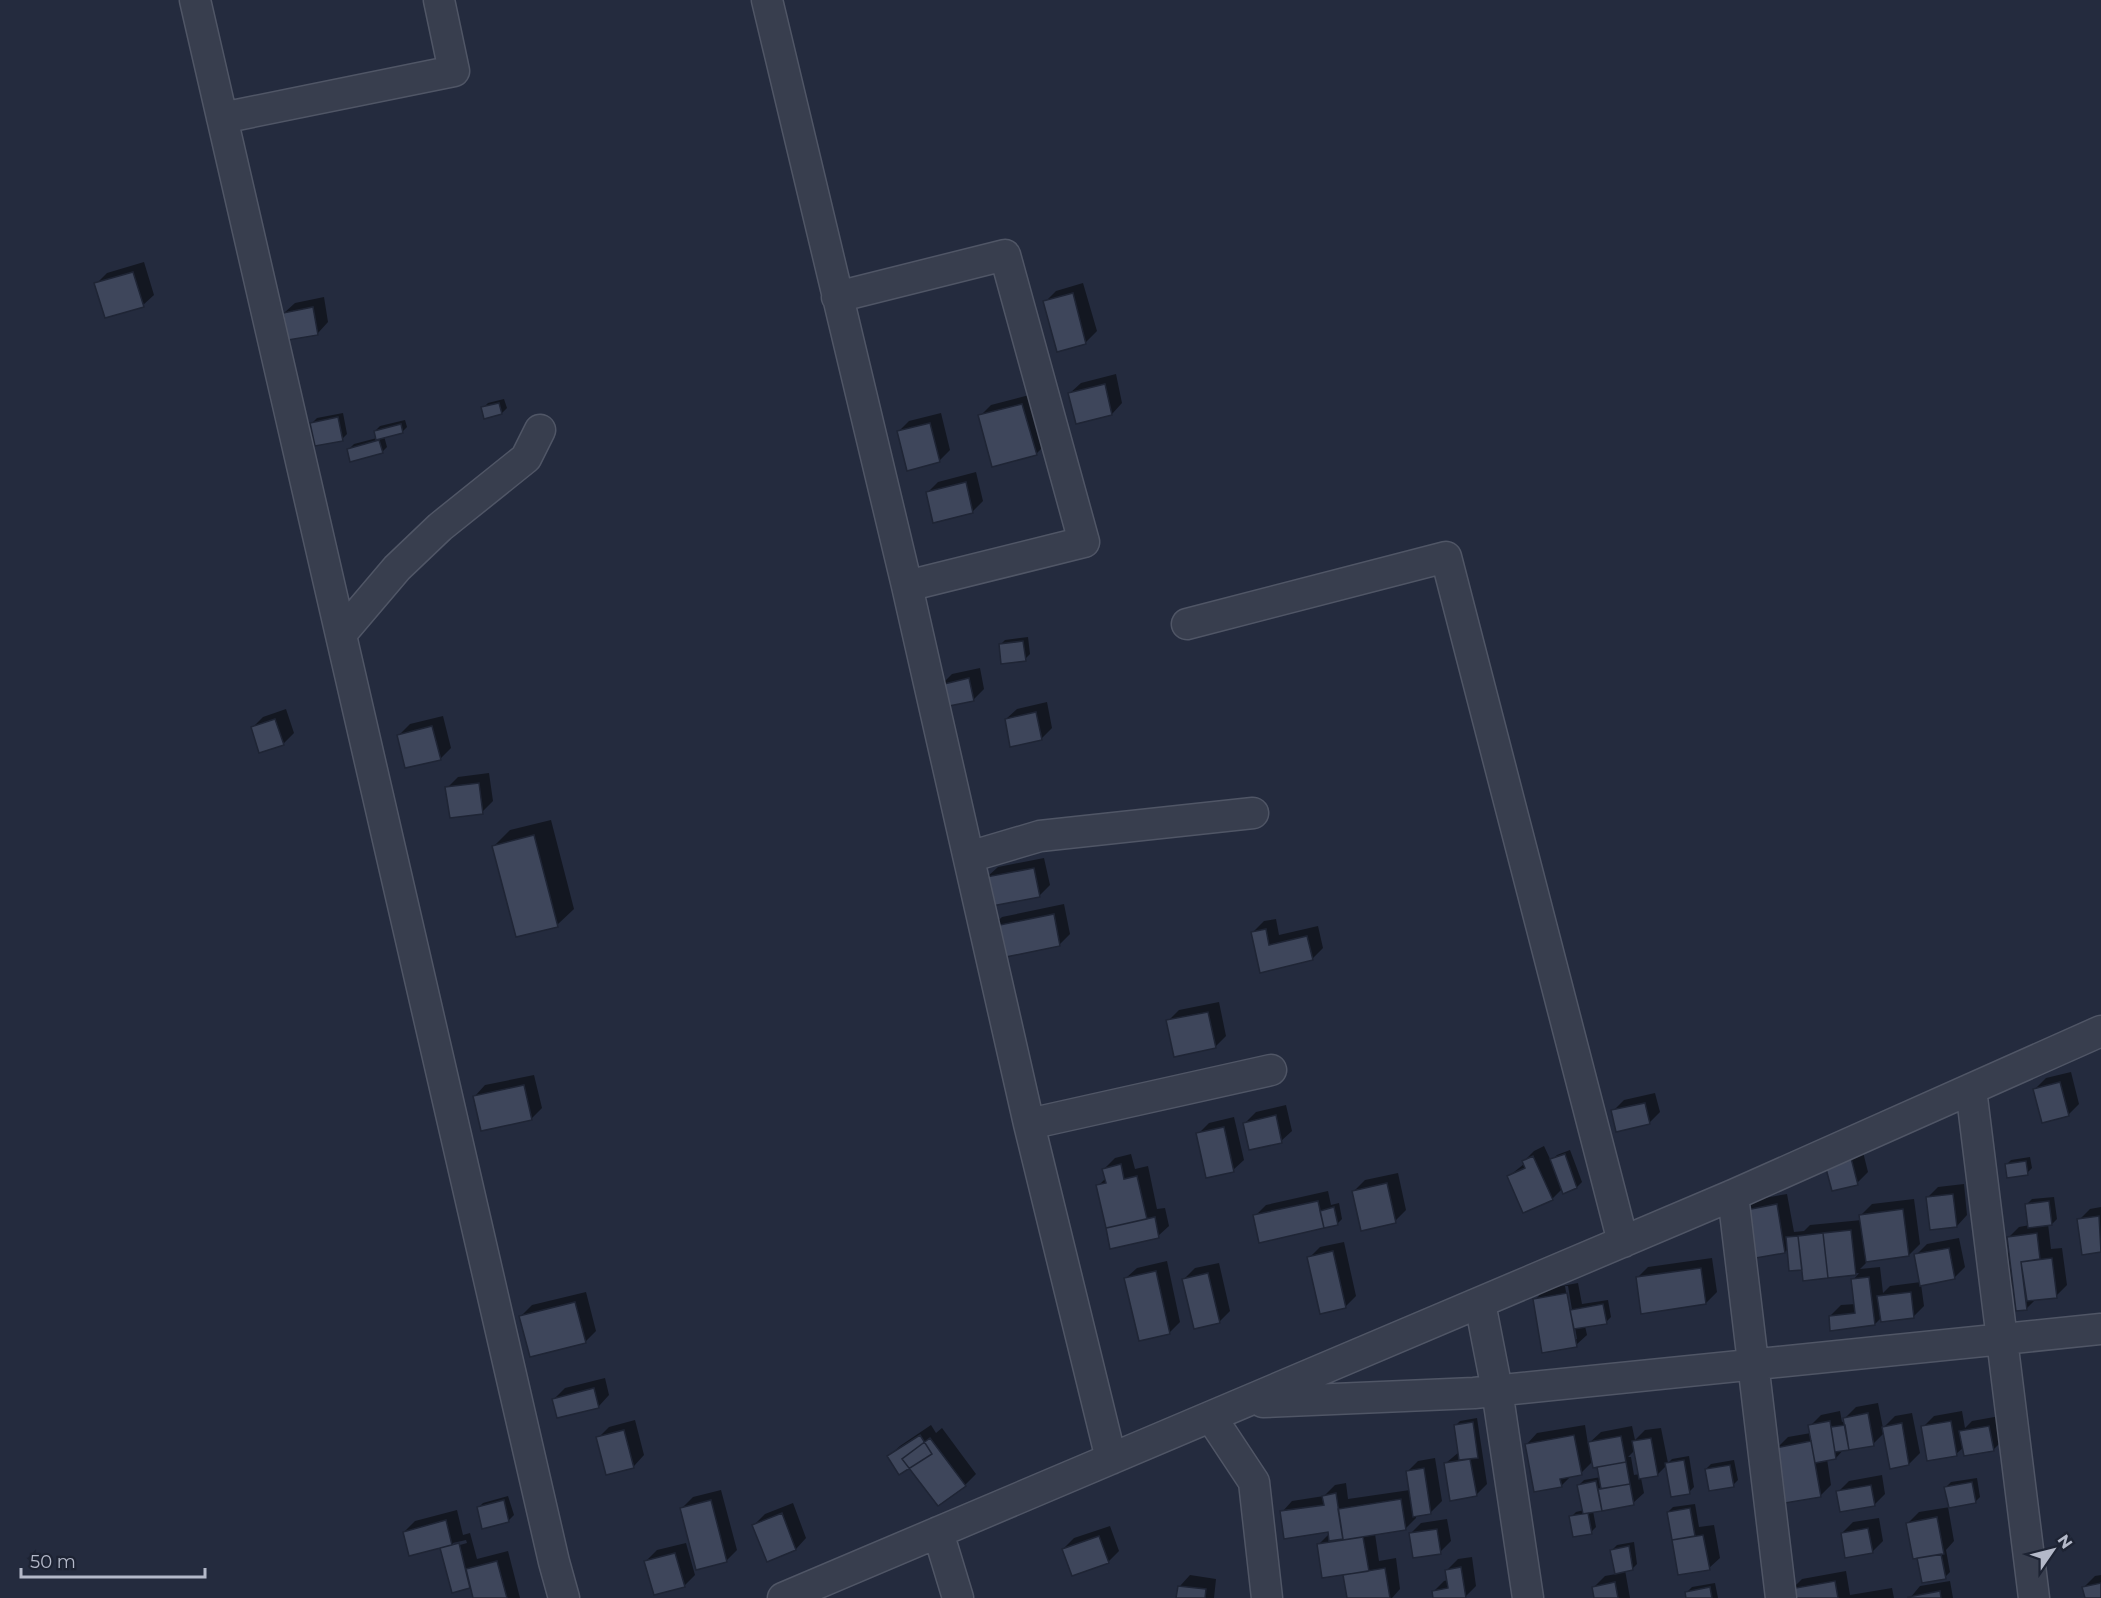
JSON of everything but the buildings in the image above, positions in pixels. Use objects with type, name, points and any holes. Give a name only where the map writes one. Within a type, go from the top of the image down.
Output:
[{"type":"street","points":[[195,0],[564,1598]]},
{"type":"street","points":[[222,118],[454,71],[439,0]]},
{"type":"street","points":[[768,0],[907,586],[1029,1124],[1111,1459]]},
{"type":"street","points":[[837,297],[1005,255],[1084,542],[907,586]]},
{"type":"street","points":[[340,634],[397,568],[422,544],[526,458],[540,430]]},
{"type":"street","points":[[1186,624],[1446,557],[1623,1242]]},
{"type":"street","points":[[969,857],[1040,836],[1253,813]]},
{"type":"street","points":[[783,1598],[1733,1195],[2101,1032]]},
{"type":"street","points":[[1029,1124],[1271,1070]]},
{"type":"street","points":[[1971,1089],[2034,1598]]},
{"type":"street","points":[[1733,1195],[1781,1598]]},
{"type":"street","points":[[1480,1303],[1497,1390],[1528,1598]]},
{"type":"street","points":[[1242,1403],[1497,1390],[2101,1329]]},
{"type":"street","points":[[1211,1417],[1254,1482],[1267,1598]]},
{"type":"street","points":[[938,1532],[958,1598]]}]
